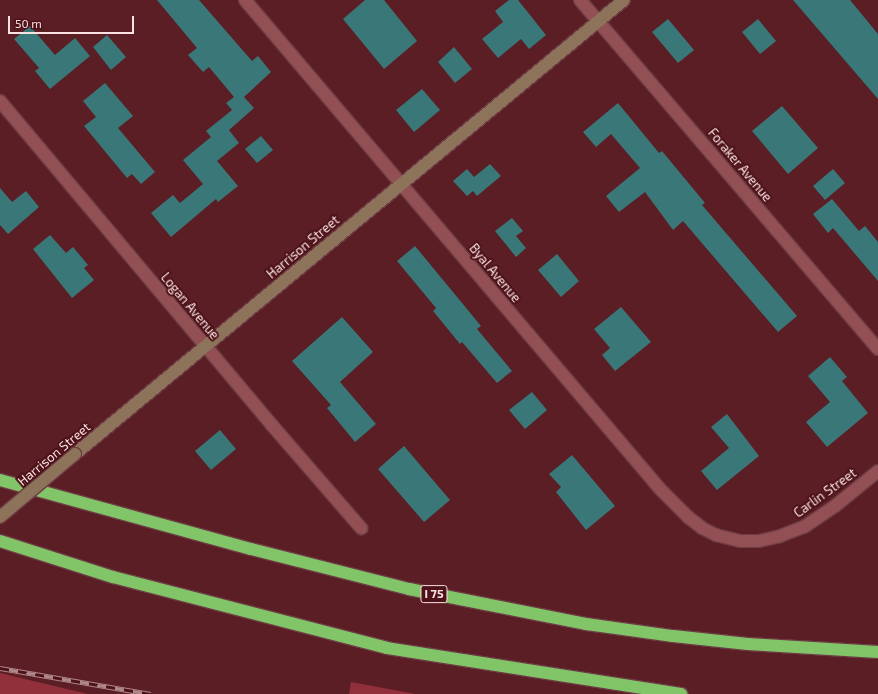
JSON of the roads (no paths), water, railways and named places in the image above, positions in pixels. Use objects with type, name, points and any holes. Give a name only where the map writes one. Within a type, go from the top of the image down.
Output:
[{"type":"highway","name":"I 75","points":[[0,480],[251,549],[409,589],[586,624],[673,636],[756,645],[878,652]]},
{"type":"highway","points":[[0,542],[113,577],[387,648],[681,694]]},
{"type":"street","name":"Byal Avenue","points":[[245,0],[660,489],[688,517],[702,528],[716,535],[740,541]]},
{"type":"street","name":"Foraker Avenue","points":[[580,0],[878,349]]},
{"type":"street","name":"Harrison Street","points":[[0,516],[624,0]]},
{"type":"street","name":"Logan Avenue","points":[[0,101],[205,346],[361,528]]},
{"type":"street","name":"Carlin Street","points":[[740,541],[759,541],[780,536],[804,527],[835,506],[878,471]]},
{"type":"railway","points":[[0,668],[151,694]]}]
